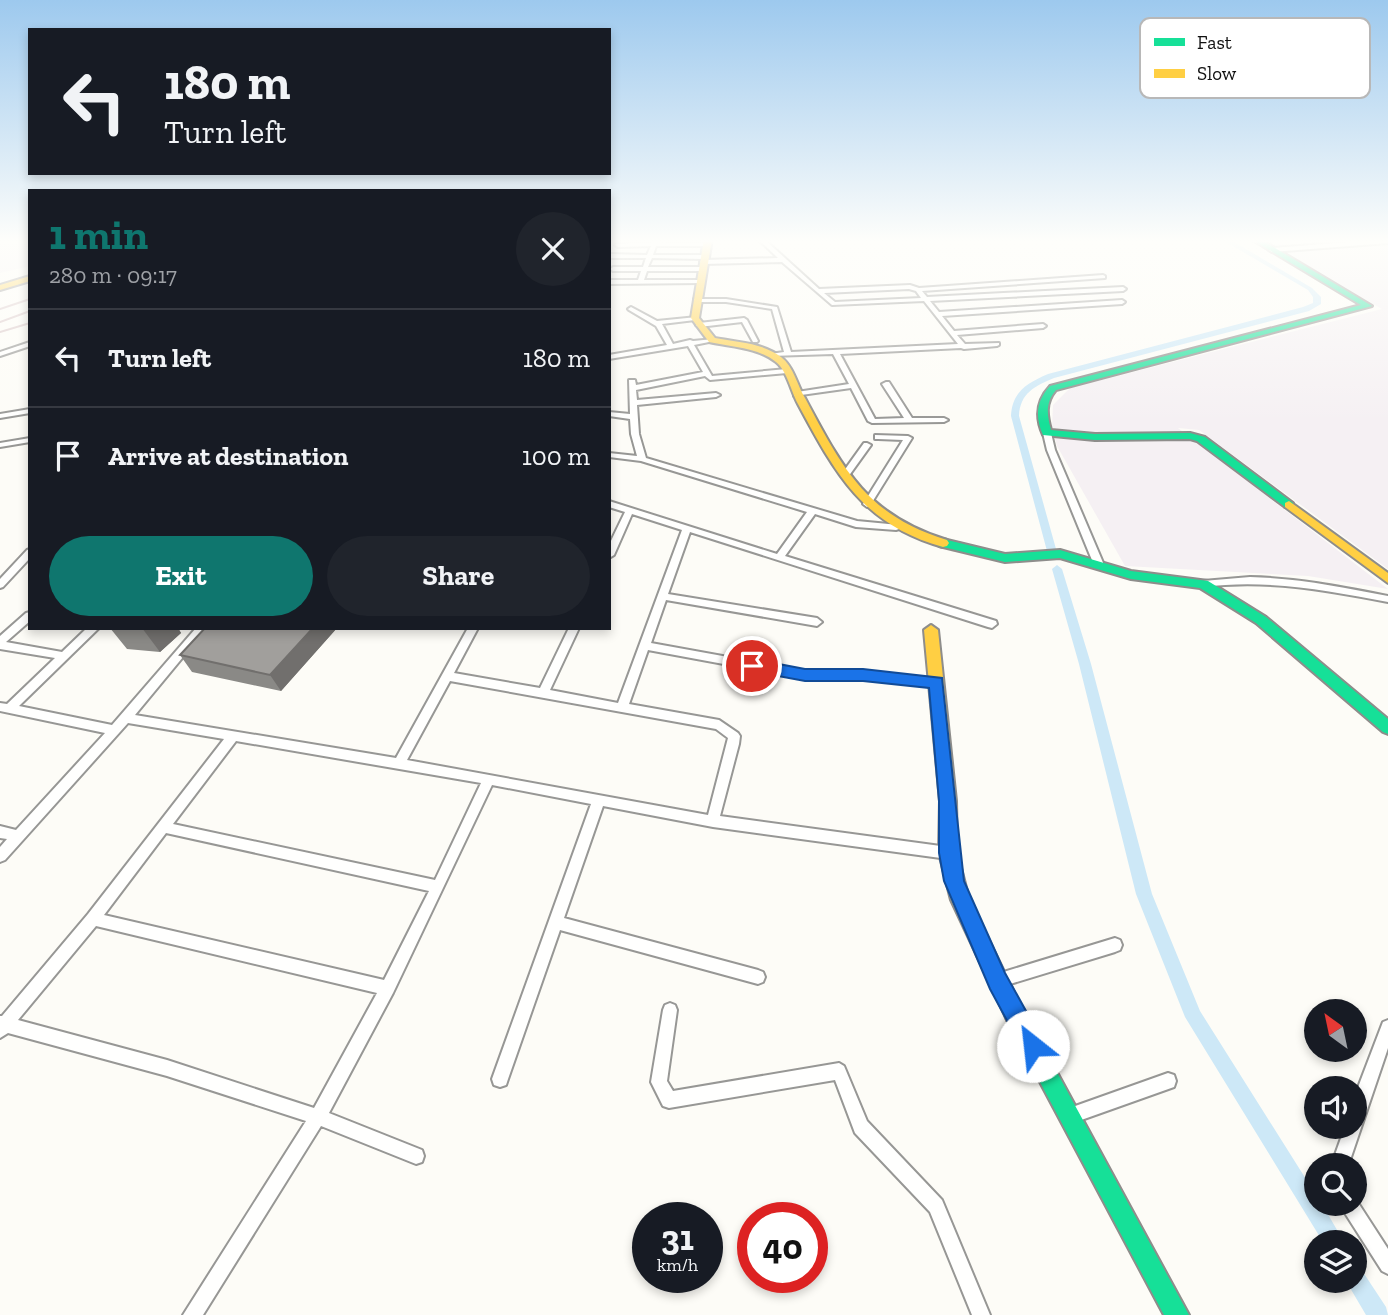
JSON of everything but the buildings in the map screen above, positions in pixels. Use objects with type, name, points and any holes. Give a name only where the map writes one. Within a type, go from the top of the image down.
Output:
[{"type":"street","points":[[696,300],[697,321],[712,340]]},
{"type":"street","points":[[729,300],[734,304],[775,307],[788,353]]},
{"type":"street","points":[[830,300],[834,304],[936,300]]},
{"type":"street","points":[[1049,300],[1055,307]]},
{"type":"street","points":[[1099,565],[1051,450],[1041,414],[1041,403],[1053,388],[1368,306],[1358,300]]},
{"type":"street","points":[[927,301],[964,347]]},
{"type":"street","points":[[938,314],[1122,302]]},
{"type":"street","points":[[631,309],[656,323],[670,345]]},
{"type":"street","points":[[656,323],[744,320],[755,341]]},
{"type":"street","points":[[953,333],[1042,326]]},
{"type":"street","points":[[611,357],[712,340],[772,355],[997,344]]},
{"type":"street","points":[[690,342],[695,357],[710,378],[787,371]]},
{"type":"street","points":[[0,355],[28,345]]},
{"type":"street","points":[[835,351],[872,421],[944,420]]},
{"type":"street","points":[[772,355],[783,363],[797,394],[845,475],[867,504],[896,527],[928,540],[1005,558],[1060,554],[1131,575],[1203,584],[1228,580],[1287,581],[1388,598]]},
{"type":"street","points":[[642,459],[634,417],[633,385],[708,373]]},
{"type":"street","points":[[886,384],[909,420]]},
{"type":"street","points":[[797,394],[853,386]]},
{"type":"street","points":[[633,403],[716,396]]},
{"type":"street","points":[[0,416],[27,411]]},
{"type":"street","points":[[611,414],[634,417]]},
{"type":"street","points":[[1047,433],[1096,437],[1189,436],[1201,439],[1388,579]]},
{"type":"street","points":[[867,504],[908,438],[878,437]]},
{"type":"street","points":[[0,445],[28,440]]},
{"type":"street","points":[[845,475],[867,445]]},
{"type":"street","points":[[0,451],[28,447]]},
{"type":"street","points":[[611,455],[642,459],[856,524],[896,527]]},
{"type":"street","points":[[611,505],[992,624]]},
{"type":"street","points":[[611,551],[631,510]]},
{"type":"street","points":[[779,558],[812,512]]},
{"type":"street","points":[[622,708],[687,528]]},
{"type":"street","points":[[0,584],[28,554]]},
{"type":"street","points":[[1203,584],[1262,620],[1388,728]]},
{"type":"street","points":[[663,596],[817,622]]},
{"type":"street","points":[[0,643],[28,617]]},
{"type":"street","points":[[5,707],[92,630]]},
{"type":"street","points":[[0,856],[126,718],[200,630]]},
{"type":"street","points":[[399,763],[472,630]]},
{"type":"street","points":[[543,693],[573,630]]},
{"type":"street","points":[[931,630],[948,801],[948,853],[960,900],[997,981],[1177,1315]]},
{"type":"street","points":[[0,643],[64,656]]},
{"type":"street","points":[[645,646],[805,675],[863,675],[936,683]]},
{"type":"street","points":[[447,676],[719,725],[730,730],[734,736],[733,744],[713,821]]},
{"type":"street","points":[[5,707],[113,730]]},
{"type":"street","points":[[126,718],[399,763],[713,821],[948,853]]},
{"type":"street","points":[[232,737],[93,919],[2,1025],[167,1068],[318,1117],[416,1156]]},
{"type":"street","points":[[192,1315],[318,1117],[387,988],[489,779]]},
{"type":"street","points":[[500,1079],[598,799]]},
{"type":"street","points":[[163,827],[438,887]]},
{"type":"street","points":[[0,832],[19,836]]},
{"type":"street","points":[[93,919],[387,988]]},
{"type":"street","points":[[555,922],[758,977]]},
{"type":"street","points":[[997,981],[1115,945]]},
{"type":"street","points":[[670,1010],[659,1082],[669,1100],[839,1071],[861,1128],[936,1206],[981,1315]]},
{"type":"street","points":[[1367,1086],[1388,1027]]},
{"type":"street","points":[[1070,1115],[1168,1081]]},
{"type":"street","points":[[1357,1216],[1388,1265]]},
{"type":"shaded area","points":[[1367,300],[1388,300],[1388,569],[1199,430],[1178,428],[1388,589],[1308,576],[1125,566],[1057,446],[1052,427],[1053,405],[1070,388],[1382,309]]},
{"type":"waterway","points":[[1051,549],[1015,416],[1017,400],[1025,390],[1051,376],[1306,309],[1317,304],[1317,300]]},
{"type":"waterway","points":[[1057,569],[1085,664],[1144,894],[1194,1017],[1327,1230]]},
{"type":"waterway","points":[[1364,1293],[1378,1315]]},
{"type":"railway","points":[[0,309],[26,300]]},
{"type":"railway","points":[[0,322],[28,312]]},
{"type":"railway","points":[[0,332],[28,324]]},
{"type":"traffic: fast","points":[[1289,505],[1201,439],[1190,436],[1095,437],[1047,433],[1042,415],[1045,398],[1053,388],[1368,306],[1358,300]]},
{"type":"traffic: fast","points":[[943,543],[1005,558],[1060,554],[1131,575],[1203,584],[1261,620],[1388,728]]},
{"type":"traffic: fast","points":[[1015,1015],[1177,1315]]},
{"type":"traffic: slow","points":[[698,300],[695,318],[712,340],[759,350],[783,363],[826,445],[855,488],[872,506],[892,522],[943,543]]},
{"type":"traffic: slow","points":[[1289,505],[1388,579]]},
{"type":"traffic: slow","points":[[931,630],[948,801],[948,853],[960,900],[1015,1015]]},
{"type":"route","points":[[752,666],[805,675],[863,675],[936,683],[948,801],[948,853],[954,881],[997,981],[1033,1046]]}]
